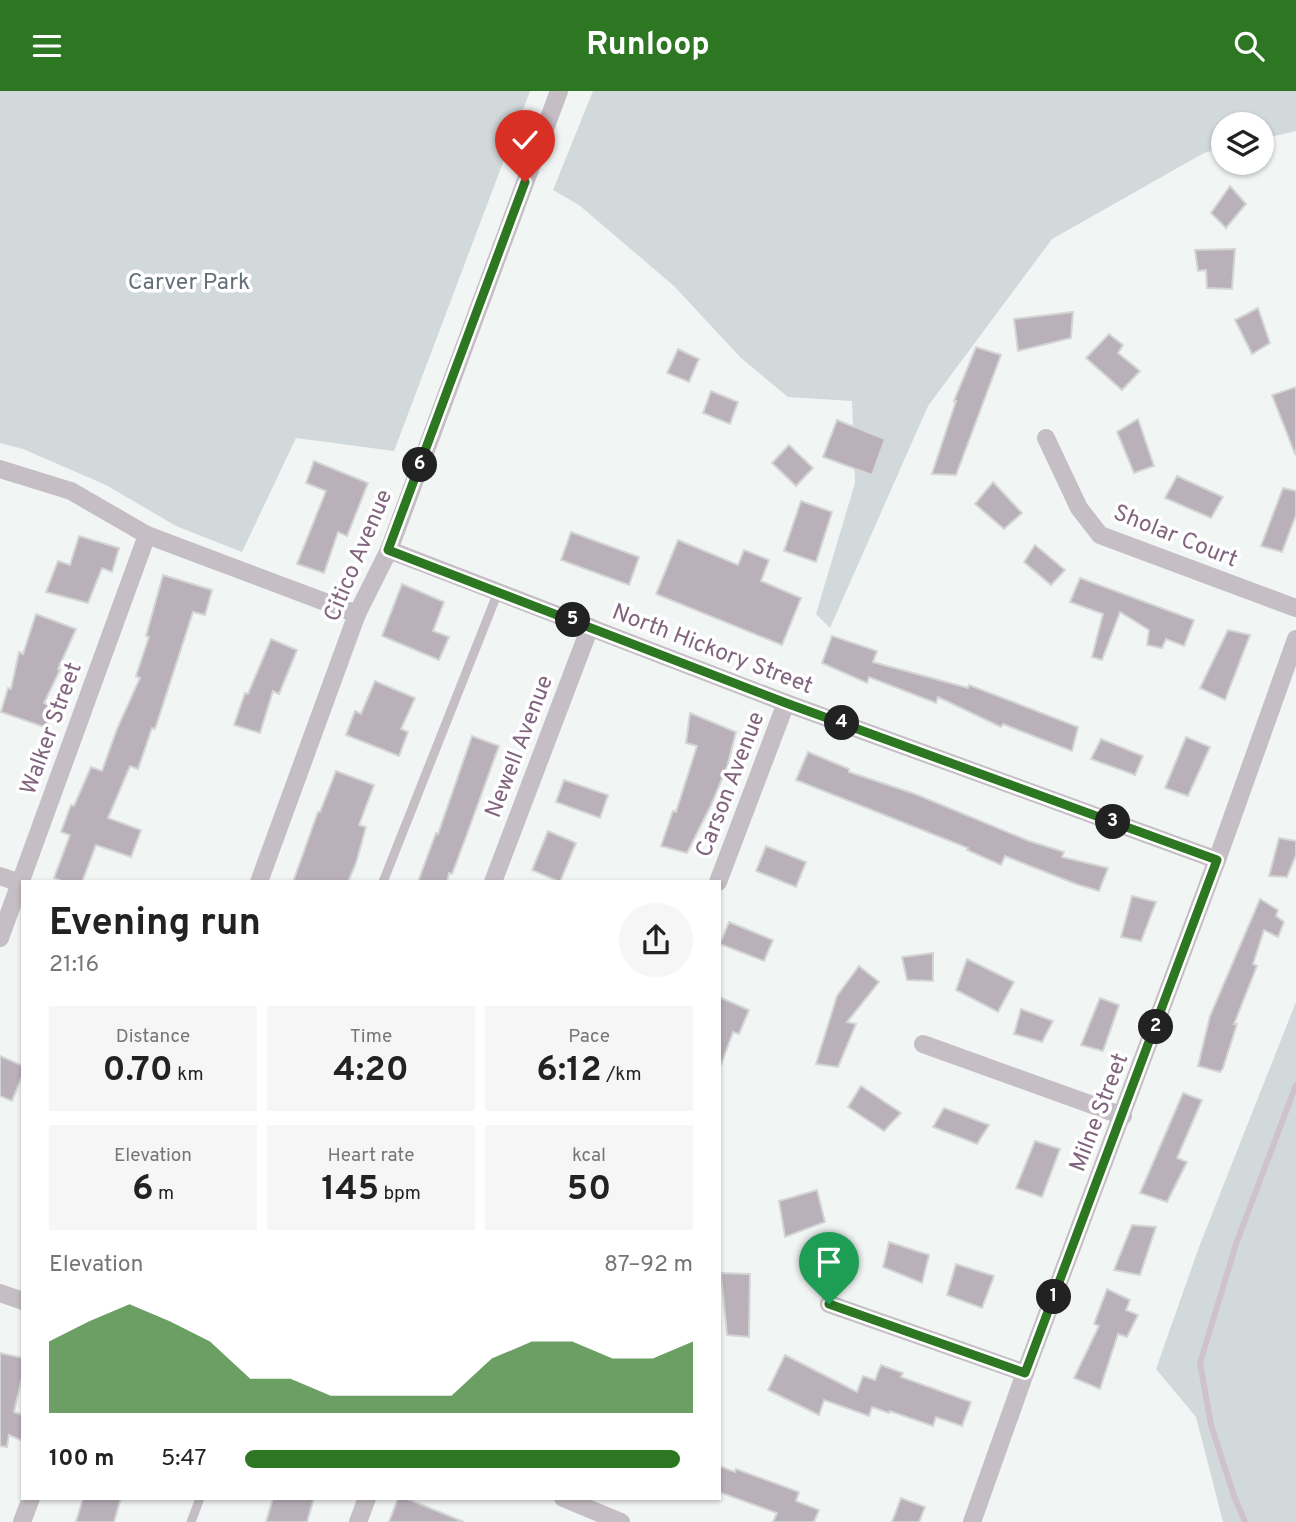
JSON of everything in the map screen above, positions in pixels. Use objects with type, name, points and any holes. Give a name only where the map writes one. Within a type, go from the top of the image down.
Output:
[{"type":"street","name":"Citico Avenue","points":[[260,880],[357,614],[388,550],[559,91]]},
{"type":"street","name":"Sholar Court","points":[[1046,438],[1079,508],[1100,535],[1296,608]]},
{"type":"street","points":[[0,470],[71,491],[147,535],[357,614]]},
{"type":"street","name":"Walker Street","points":[[22,880],[147,535]]},
{"type":"street","name":"North Hickory Street","points":[[388,550],[786,703],[1217,860]]},
{"type":"street","name":"Newell Avenue","points":[[494,880],[590,627]]},
{"type":"street","name":"Milne Street","points":[[972,1522],[1296,639]]},
{"type":"street","name":"Carson Avenue","points":[[719,880],[786,703]]},
{"type":"street","points":[[0,876],[21,883]]},
{"type":"street","name":"Walker Street","points":[[0,938],[21,883]]},
{"type":"street","points":[[923,1044],[1123,1116]]},
{"type":"street","points":[[0,1293],[21,1300]]},
{"type":"street","points":[[829,1304],[1025,1373]]},
{"type":"street","points":[[22,1522],[30,1500]]},
{"type":"street","points":[[358,1522],[366,1500]]},
{"type":"street","points":[[568,1500],[621,1522]]},
{"type":"lane","points":[[384,880],[498,592]]},
{"type":"lane","points":[[191,1522],[199,1500]]},
{"type":"green space","name":"Carver Park","points":[[0,91],[530,91],[394,451],[296,438],[242,552],[176,526],[106,485],[23,449],[0,443]]},
{"type":"green space","points":[[593,91],[1296,91],[1296,131],[1274,136],[1274,112],[1211,112],[1211,151],[1052,239],[928,406],[830,628],[816,614],[855,483],[852,401],[788,397],[741,358],[674,286],[579,205],[553,190]]},
{"type":"green space","points":[[1296,1002],[1296,1522],[1223,1522],[1196,1417],[1156,1369],[1199,1247]]},
{"type":"building","points":[[1230,186],[1246,204],[1226,228],[1211,213]]},
{"type":"building","points":[[1235,249],[1232,289],[1207,288],[1206,270],[1198,271],[1195,250]]},
{"type":"building","points":[[1258,308],[1270,343],[1252,354],[1235,320]]},
{"type":"building","points":[[1073,312],[1071,338],[1018,351],[1014,319]]},
{"type":"building","points":[[1109,334],[1123,345],[1118,353],[1140,371],[1122,390],[1086,358]]},
{"type":"building","points":[[976,347],[1001,355],[956,475],[932,474],[954,401]]},
{"type":"building","points":[[678,349],[699,359],[689,382],[667,373]]},
{"type":"building","points":[[1296,387],[1296,453],[1295,454],[1272,395]]},
{"type":"building","points":[[711,391],[738,402],[730,424],[703,413]]},
{"type":"building","points":[[1138,419],[1154,466],[1134,473],[1117,432]]},
{"type":"building","points":[[837,420],[885,439],[872,475],[823,457]]},
{"type":"building","points":[[789,445],[813,468],[796,486],[772,463]]},
{"type":"building","points":[[314,461],[368,483],[347,536],[338,532],[324,573],[297,564],[326,491],[306,483]]},
{"type":"building","points":[[1177,476],[1223,497],[1211,518],[1165,498]]},
{"type":"building","points":[[993,482],[1022,513],[1004,529],[975,504]]},
{"type":"building","points":[[1283,488],[1296,491],[1296,515],[1282,552],[1261,546]]},
{"type":"building","points":[[801,501],[832,512],[816,562],[784,551]]},
{"type":"building","points":[[571,532],[639,557],[629,585],[561,560]]},
{"type":"building","points":[[79,536],[119,548],[112,572],[102,568],[88,603],[46,592],[58,561],[70,565]]},
{"type":"building","points":[[678,540],[738,565],[744,550],[769,560],[761,581],[801,598],[782,645],[656,594]]},
{"type":"building","points":[[1035,545],[1065,570],[1051,585],[1024,562]]},
{"type":"building","points":[[163,575],[212,590],[205,615],[193,612],[155,729],[152,728],[138,769],[130,766],[108,818],[141,830],[131,857],[96,845],[83,880],[59,880],[54,878],[70,835],[61,832],[71,805],[74,806],[91,767],[102,771],[140,678],[136,676],[149,637],[146,636]]},
{"type":"building","points":[[1080,578],[1194,620],[1184,646],[1166,639],[1162,648],[1147,645],[1149,630],[1120,612],[1102,660],[1092,657],[1103,614],[1070,602]]},
{"type":"building","points":[[402,584],[444,602],[433,631],[449,637],[439,660],[382,636]]},
{"type":"building","points":[[36,614],[76,629],[44,703],[53,707],[47,728],[1,712],[8,688],[11,689],[19,652],[23,654]]},
{"type":"building","points":[[1228,630],[1250,635],[1225,700],[1200,688]]},
{"type":"building","points":[[832,636],[877,651],[873,662],[968,688],[969,685],[1078,727],[1072,751],[1003,724],[1001,727],[938,697],[936,703],[869,677],[867,683],[822,663]]},
{"type":"building","points":[[271,639],[297,650],[279,694],[273,691],[260,733],[234,725],[245,693],[248,694]]},
{"type":"building","points":[[375,681],[415,698],[401,729],[408,732],[399,756],[346,735],[355,711],[361,714]]},
{"type":"building","points":[[690,713],[736,732],[727,767],[687,853],[661,846],[673,811],[676,812],[697,746],[686,743]]},
{"type":"building","points":[[472,736],[499,746],[452,874],[449,873],[447,880],[419,880],[436,833],[438,834]]},
{"type":"building","points":[[1186,737],[1210,747],[1188,796],[1165,788]]},
{"type":"building","points":[[1101,739],[1143,756],[1135,775],[1091,759]]},
{"type":"building","points":[[808,752],[849,769],[849,772],[915,794],[1029,841],[1064,852],[1062,857],[1108,868],[1099,891],[1005,856],[1001,865],[967,850],[968,848],[796,780]]},
{"type":"building","points":[[336,771],[374,785],[359,825],[366,827],[349,880],[294,880]]},
{"type":"building","points":[[564,780],[608,795],[600,818],[556,802]]},
{"type":"building","points":[[548,831],[576,843],[561,880],[532,870]]},
{"type":"building","points":[[1279,838],[1296,841],[1296,855],[1287,877],[1269,876]]},
{"type":"building","points":[[766,846],[806,862],[796,887],[756,871]]},
{"type":"building","points":[[1132,896],[1156,902],[1141,941],[1121,937]]},
{"type":"building","points":[[1260,899],[1278,910],[1276,916],[1284,922],[1278,937],[1264,930],[1253,964],[1257,966],[1234,1024],[1237,1024],[1223,1068],[1220,1072],[1198,1066],[1210,1016]]},
{"type":"building","points":[[729,922],[773,940],[764,961],[721,944]]},
{"type":"building","points":[[933,953],[933,981],[907,980],[902,957]]},
{"type":"building","points":[[967,959],[1014,982],[998,1012],[956,990]]},
{"type":"building","points":[[859,966],[879,982],[847,1022],[856,1024],[838,1067],[816,1064],[837,996]]},
{"type":"building","points":[[721,998],[749,1010],[739,1034],[733,1032],[721,1065]]},
{"type":"building","points":[[1100,998],[1119,1005],[1103,1051],[1081,1045]]},
{"type":"building","points":[[1021,1009],[1053,1021],[1042,1042],[1014,1034]]},
{"type":"building","points":[[0,1056],[21,1065],[21,1079],[12,1101],[0,1096]]},
{"type":"building","points":[[861,1086],[901,1113],[884,1131],[848,1107]]},
{"type":"building","points":[[1183,1093],[1202,1100],[1177,1158],[1187,1162],[1167,1202],[1140,1193]]},
{"type":"building","points":[[944,1108],[989,1125],[977,1144],[933,1127]]},
{"type":"building","points":[[1035,1141],[1060,1149],[1042,1197],[1016,1188]]},
{"type":"building","points":[[817,1190],[825,1222],[785,1237],[779,1201]]},
{"type":"building","points":[[1132,1225],[1156,1227],[1140,1275],[1114,1270]]},
{"type":"building","points":[[889,1242],[929,1255],[922,1283],[883,1267]]},
{"type":"building","points":[[956,1264],[994,1276],[982,1308],[947,1295]]},
{"type":"building","points":[[721,1273],[750,1274],[749,1337],[727,1335]]},
{"type":"building","points":[[1107,1289],[1130,1300],[1126,1310],[1138,1315],[1127,1337],[1118,1334],[1100,1389],[1074,1378],[1099,1326],[1094,1324]]},
{"type":"building","points":[[0,1353],[21,1358],[21,1382],[14,1412],[21,1414],[21,1440],[9,1435],[7,1447],[0,1446]]},
{"type":"building","points":[[785,1355],[857,1392],[863,1376],[875,1380],[881,1365],[903,1373],[901,1377],[971,1402],[962,1426],[936,1417],[933,1426],[872,1407],[869,1416],[824,1400],[819,1415],[768,1390]]},
{"type":"building","points":[[721,1467],[735,1472],[736,1469],[799,1492],[796,1501],[819,1510],[814,1522],[773,1522],[777,1513],[721,1493]]},
{"type":"building","points":[[901,1498],[925,1507],[919,1522],[892,1522]]},
{"type":"building","points":[[82,1500],[120,1500],[114,1522],[76,1522]]},
{"type":"building","points":[[272,1500],[313,1500],[307,1522],[266,1522]]},
{"type":"building","points":[[397,1500],[410,1500],[464,1522],[389,1522]]},
{"type":"waterway","points":[[1245,1522],[1211,1425],[1200,1363],[1236,1244],[1296,1085]]},
{"type":"route","points":[[525,182],[388,550],[786,703],[1217,860],[1025,1373],[829,1304]]}]
